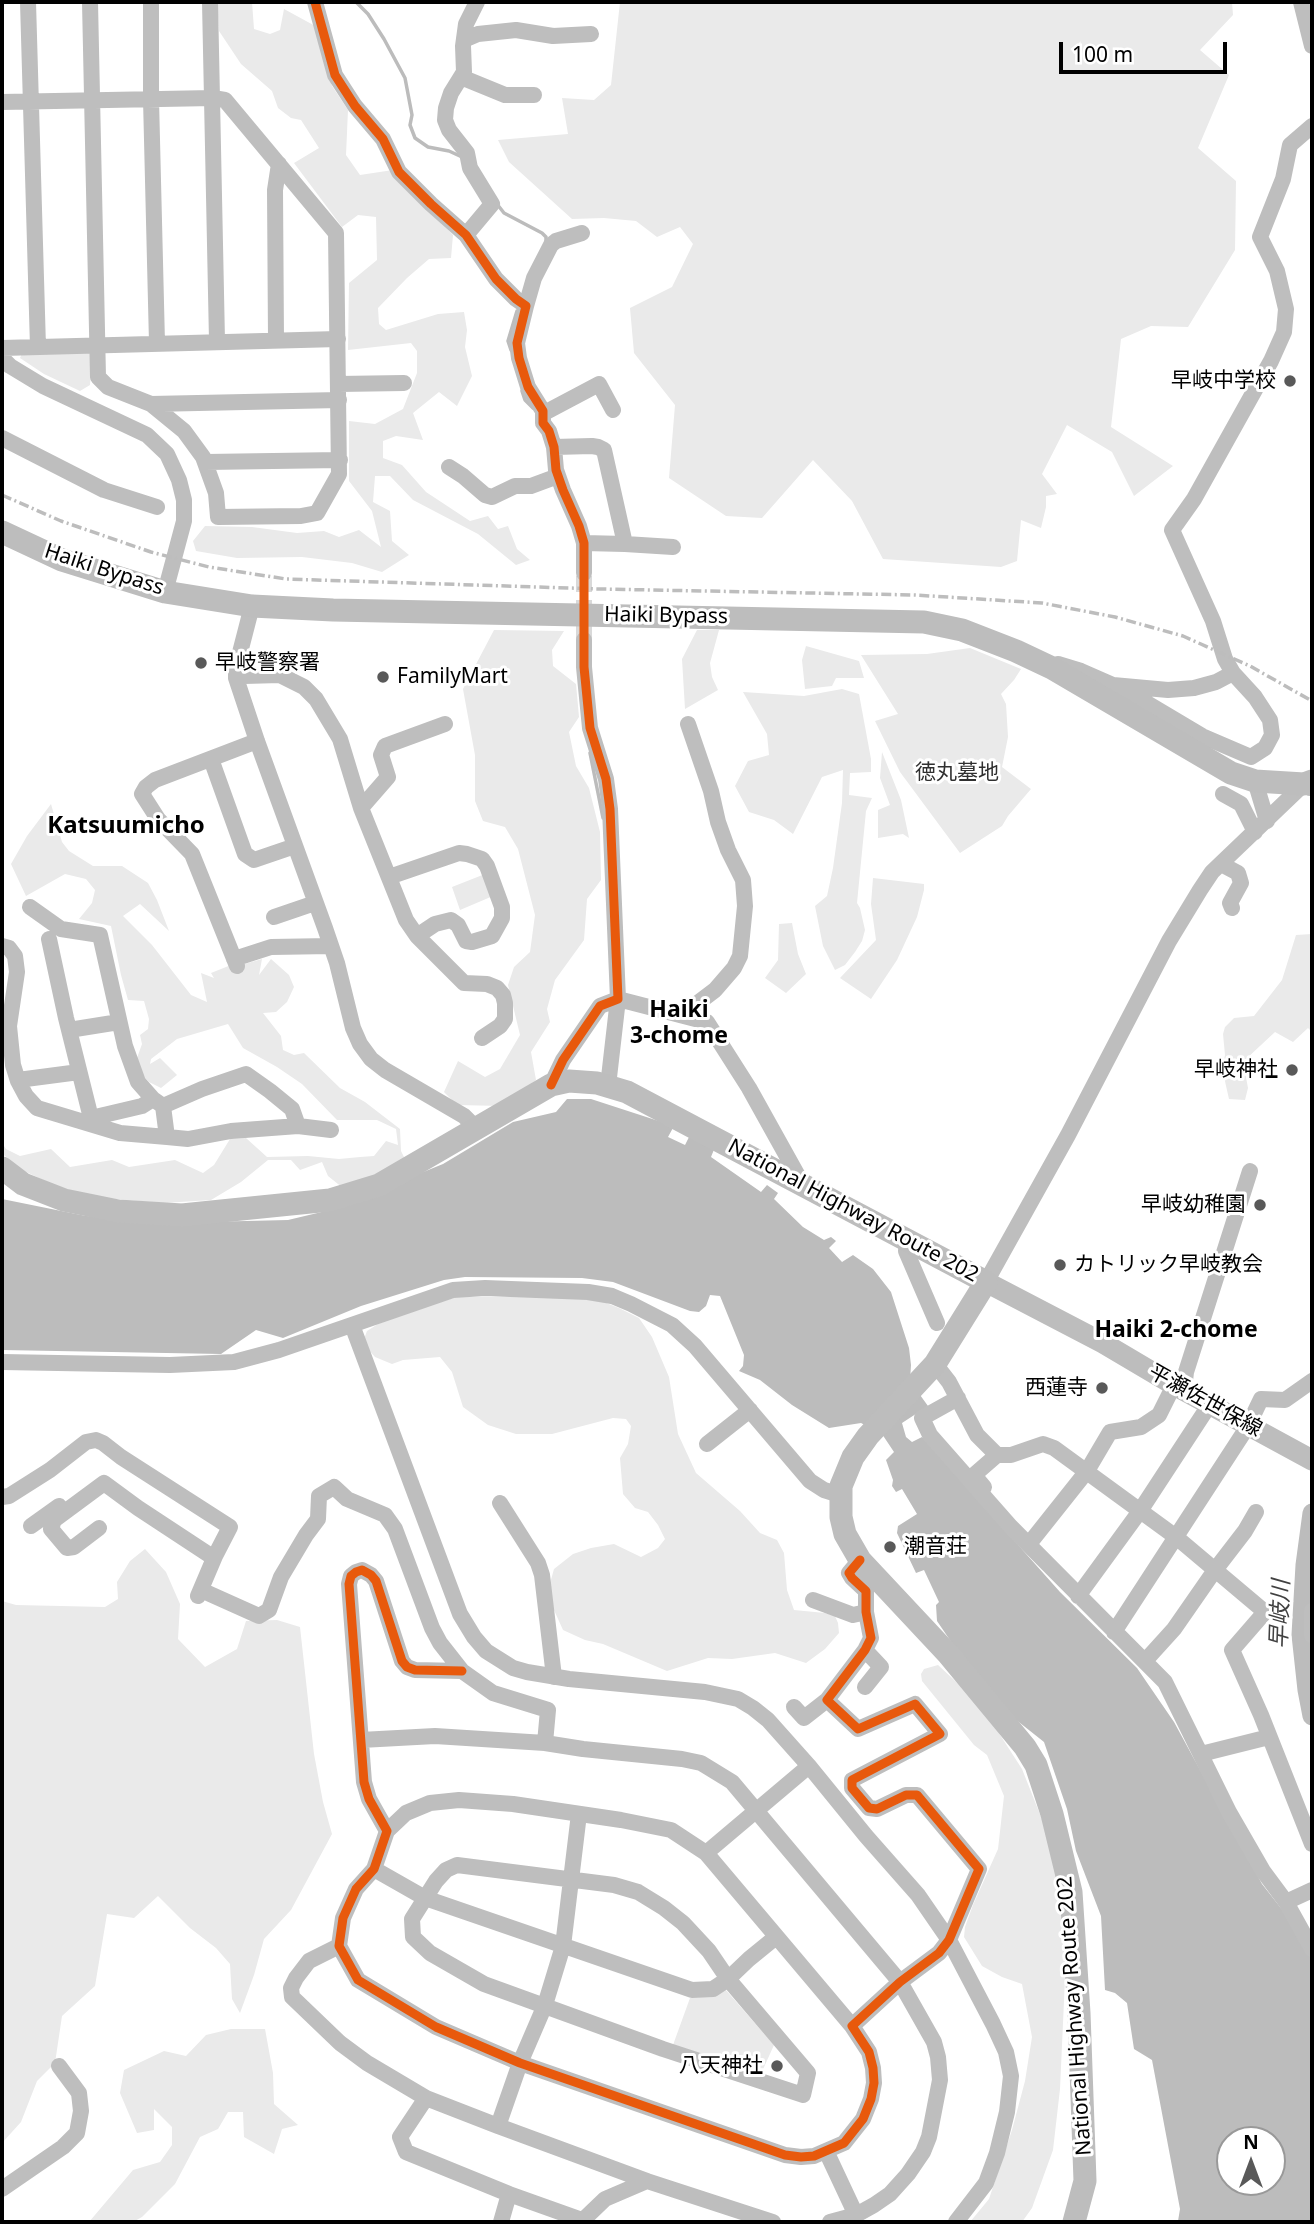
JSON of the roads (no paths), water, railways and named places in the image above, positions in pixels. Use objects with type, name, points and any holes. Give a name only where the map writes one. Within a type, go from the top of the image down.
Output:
[{"type":"highway","name":"Haiki Bypass","points":[[2,532],[62,560],[252,606],[347,611],[924,622],[988,639],[1044,664],[1231,773],[1255,781],[1310,785]]},
{"type":"highway","name":"National Highway Route 202","points":[[2,1168],[23,1184],[65,1200],[118,1211],[182,1215],[330,1200],[379,1185],[551,1085],[569,1082],[608,1086],[627,1092],[986,1282],[935,1364],[868,1436],[847,1469],[840,1495],[842,1526],[850,1546],[860,1560],[948,1654],[1010,1726],[1036,1765],[1052,1814],[1071,1892],[1079,2013],[1085,2181],[1074,2222]]},
{"type":"main road","name":"平瀬佐世保線","points":[[986,1282],[1103,1343],[1312,1461]]},
{"type":"street","points":[[28,2],[38,347]]},
{"type":"street","points":[[2,102],[32,102],[91,100],[213,98],[225,100],[336,233],[340,460],[339,474],[317,513],[302,516],[218,517],[216,494],[206,462],[184,431],[151,404],[108,387],[97,377],[91,100],[90,2]]},
{"type":"street","points":[[152,2],[151,99],[157,342]]},
{"type":"street","points":[[210,2],[217,341]]},
{"type":"street","points":[[315,2],[335,75],[355,106],[383,139],[399,172],[466,235],[496,279],[526,306]]},
{"type":"street","points":[[466,235],[492,204],[445,120],[451,93],[464,72],[464,40],[468,18],[477,2]]},
{"type":"street","points":[[1301,2],[1312,46]]},
{"type":"street","points":[[464,40],[478,34],[516,30],[553,36],[591,34]]},
{"type":"street","points":[[461,77],[505,95],[534,95]]},
{"type":"street","points":[[1044,664],[1069,667],[1113,685],[1202,736],[1251,757],[1265,748],[1272,735],[1270,720],[1225,659],[1213,621],[1172,530],[1201,487],[1284,332],[1286,309],[1277,271],[1260,237],[1283,179],[1290,145],[1312,126]]},
{"type":"street","points":[[276,340],[275,190],[279,164]]},
{"type":"street","points":[[582,233],[551,245],[534,278],[517,343],[528,387],[559,446],[558,476],[584,543],[584,573]]},
{"type":"street","points":[[2,348],[338,339]]},
{"type":"street","points":[[2,358],[43,386],[148,435],[167,454],[179,480],[184,500],[184,520],[167,584]]},
{"type":"street","points":[[151,404],[339,392],[404,383]]},
{"type":"street","points":[[543,417],[548,411],[599,384],[614,410]]},
{"type":"street","points":[[2,438],[104,490],[157,507]]},
{"type":"street","points":[[559,446],[598,447],[604,450],[625,544]]},
{"type":"street","points":[[206,462],[340,460]]},
{"type":"street","points":[[449,467],[485,495],[492,497],[515,486],[531,486],[558,476]]},
{"type":"street","points":[[584,543],[673,547]]},
{"type":"street","points":[[252,606],[236,668],[236,678],[331,946],[353,1028],[371,1059],[401,1081],[464,1116],[477,1129]]},
{"type":"street","points":[[584,640],[583,667],[590,728],[606,779],[610,809],[618,999],[608,1086]]},
{"type":"street","points":[[1113,685],[1168,690],[1194,688],[1216,682],[1233,673]]},
{"type":"street","points":[[236,678],[280,675],[304,687],[316,699],[340,739],[360,808],[406,920],[417,936],[464,983],[487,984],[497,988],[503,995],[505,1019],[500,1026],[482,1038]]},
{"type":"street","points":[[360,808],[388,777],[382,755],[385,746],[445,724]]},
{"type":"street","points":[[682,1015],[715,990],[734,968],[740,956],[745,906],[743,880],[718,822],[711,791],[688,724]]},
{"type":"street","points":[[257,741],[155,780],[142,794],[158,819],[192,855],[236,963],[271,947],[331,946]]},
{"type":"street","points":[[211,759],[245,854],[254,860],[295,846]]},
{"type":"street","points":[[1255,781],[1261,826]]},
{"type":"street","points":[[986,1282],[1068,1135],[1169,941],[1200,890],[1212,872],[1310,785]]},
{"type":"street","points":[[1223,794],[1241,804],[1261,826]]},
{"type":"street","points":[[388,877],[458,853],[482,859],[487,866],[502,906],[502,918],[492,936],[472,942],[466,941],[458,925],[451,920],[435,924],[417,936]]},
{"type":"street","points":[[1221,864],[1238,873],[1241,883],[1239,898]]},
{"type":"street","points":[[274,917],[315,903]]},
{"type":"street","points":[[30,907],[61,929],[100,935],[125,1046],[138,1082],[158,1102],[167,1137]]},
{"type":"street","points":[[49,939],[89,1121]]},
{"type":"street","points":[[2,946],[9,948],[15,957],[17,972],[9,1026],[13,1065],[26,1096],[37,1108],[89,1121],[120,1133],[188,1139],[231,1131],[298,1126],[331,1130]]},
{"type":"street","points":[[551,1085],[563,1060],[600,1006],[618,999],[707,1022],[750,1088],[803,1185]]},
{"type":"street","points":[[69,1030],[119,1021]]},
{"type":"street","points":[[18,1080],[79,1072]]},
{"type":"street","points":[[89,1121],[246,1074],[292,1109],[298,1126]]},
{"type":"street","points":[[1029,1544],[1087,1471],[1110,1432],[1141,1427],[1158,1415],[1179,1388],[1250,1171]]},
{"type":"street","points":[[907,1240],[906,1251],[937,1323]]},
{"type":"street","points":[[2,1362],[170,1365],[234,1362],[279,1350],[446,1292],[467,1288],[588,1292],[612,1296],[646,1310],[672,1325],[695,1346],[810,1481],[824,1490],[840,1495]]},
{"type":"street","points":[[352,1325],[460,1614],[486,1651],[513,1668],[527,1672],[705,1692],[738,1699],[768,1720],[809,1766],[918,1895],[949,1940],[998,2033],[1006,2052],[1011,2076],[1007,2112],[986,2183],[956,2222]]},
{"type":"street","points":[[935,1364],[958,1398],[977,1435],[997,1455]]},
{"type":"street","points":[[1114,1632],[1248,1426],[1261,1399],[1285,1400],[1312,1381]]},
{"type":"street","points":[[958,1398],[922,1418],[930,1435],[1078,1596],[1165,1682],[1229,1812],[1263,1871],[1286,1902],[1312,1949]]},
{"type":"street","points":[[1078,1596],[1140,1511],[1210,1404]]},
{"type":"street","points":[[707,1444],[750,1410]]},
{"type":"street","points":[[2,1497],[9,1496],[50,1470],[86,1442],[96,1440],[103,1443],[230,1527],[199,1593],[259,1616],[269,1610],[287,1567],[318,1519],[319,1496],[334,1487],[347,1499],[385,1515],[395,1529],[432,1628],[462,1671],[493,1693],[548,1710],[545,1743]]},
{"type":"street","points":[[1029,1544],[974,1475],[997,1455],[1011,1455],[1046,1445],[1087,1471],[1176,1537],[1265,1612],[1232,1650],[1312,1844]]},
{"type":"street","points":[[99,1528],[74,1547],[66,1548],[51,1529],[54,1520],[104,1483],[121,1457]]},
{"type":"street","points":[[31,1526],[98,1478],[214,1558]]},
{"type":"street","points":[[500,1503],[538,1563],[542,1575],[554,1677]]},
{"type":"street","points":[[1145,1661],[1174,1629],[1256,1512]]},
{"type":"street","points":[[794,1707],[804,1718],[827,1700],[865,1650],[871,1637],[866,1612],[866,1591],[849,1573],[860,1560]]},
{"type":"street","points":[[387,1831],[369,1799],[364,1782],[349,1584],[351,1576],[362,1570],[371,1574],[376,1581],[402,1661],[407,1667],[415,1670],[462,1671]]},
{"type":"street","points":[[813,1601],[853,1615],[866,1612]]},
{"type":"street","points":[[1312,1611],[1312,1635]]},
{"type":"street","points":[[865,1650],[881,1667],[865,1687]]},
{"type":"street","points":[[827,1700],[858,1729],[915,1704],[940,1734],[852,1780],[852,1788],[869,1808],[877,1810],[906,1795],[917,1795],[979,1869],[949,1940],[939,1953],[900,1982],[852,2026]]},
{"type":"street","points":[[361,1740],[435,1736],[545,1743],[682,1759],[701,1763],[732,1782],[900,1982],[934,2042],[938,2057],[940,2080],[923,2152],[890,2194],[856,2215],[830,2222]]},
{"type":"street","points":[[1201,1754],[1269,1737]]},
{"type":"street","points":[[706,1853],[809,1766]]},
{"type":"street","points":[[458,1800],[513,1804],[579,1814],[671,1830],[706,1853],[852,2026],[869,2052],[874,2083],[863,2119],[844,2143],[814,2156],[785,2155],[520,2063],[436,2027],[358,1980],[339,1947],[343,1918],[356,1889],[374,1869],[387,1831],[406,1813],[430,1803],[458,1800]]},
{"type":"street","points":[[499,2126],[563,1947],[579,1814]]},
{"type":"street","points":[[457,1866],[570,1878],[638,1892],[664,1908],[709,1951],[728,1979],[807,2074],[803,2095],[663,2049],[484,1984],[429,1953],[413,1937],[412,1919],[425,1898],[446,1870],[457,1866]]},
{"type":"street","points":[[374,1869],[425,1898],[692,1990],[713,1989],[776,1937]]},
{"type":"street","points":[[1286,1902],[1312,1890]]},
{"type":"street","points":[[339,1947],[309,1961],[291,1988],[292,1997],[340,2043],[367,2063],[426,2098],[647,2181],[773,2222]]},
{"type":"street","points":[[2,2189],[63,2147],[77,2133],[81,2110],[79,2093],[59,2066]]},
{"type":"street","points":[[426,2098],[400,2137],[406,2152],[509,2194],[582,2221],[605,2199],[647,2181]]},
{"type":"street","points":[[826,2151],[856,2215]]},
{"type":"street","points":[[501,2222],[509,2194]]},
{"type":"waterway","points":[[356,2],[368,14],[405,78],[412,115],[410,125],[415,138],[428,147],[462,157]]},
{"type":"waterway","points":[[497,204],[504,213],[542,233],[546,237],[546,243]]},
{"type":"waterway","points":[[511,350],[508,341],[517,311]]},
{"type":"waterway","points":[[522,391],[525,400],[533,408]]},
{"type":"waterway","points":[[590,753],[603,818]]},
{"type":"waterway","name":"早岐川","points":[[1312,1513],[1305,1565],[1301,1635],[1312,1716]]},
{"type":"tunnel","points":[[584,573],[584,640]]},
{"type":"railway","points":[[2,495],[61,521],[151,552],[209,567],[286,579],[915,595],[1042,603],[1115,617],[1183,636],[1250,666],[1312,701]]},
{"type":"place","name":"早岐中学校","points":[[1290,381]]},
{"type":"place","name":"早岐警察署","points":[[201,663]]},
{"type":"place","name":"FamilyMart","points":[[383,677]]},
{"type":"place","name":"早岐神社","points":[[1292,1070]]},
{"type":"place","name":"早岐幼稚園","points":[[1260,1205]]},
{"type":"place","name":"カトリック早岐教会","points":[[1060,1265]]},
{"type":"place","name":"西蓮寺","points":[[1102,1388]]},
{"type":"place","name":"潮音荘","points":[[890,1547]]},
{"type":"place","name":"八天神社","points":[[777,2066]]},
{"type":"district","name":"Katsuumicho","points":[[126,826]]},
{"type":"district","name":"Haiki 3-chome","points":[[679,1023]]},
{"type":"district","name":"Haiki 2-chome","points":[[1176,1330]]},
{"type":"park label","name":"徳丸墓地","points":[[957,773]]}]
